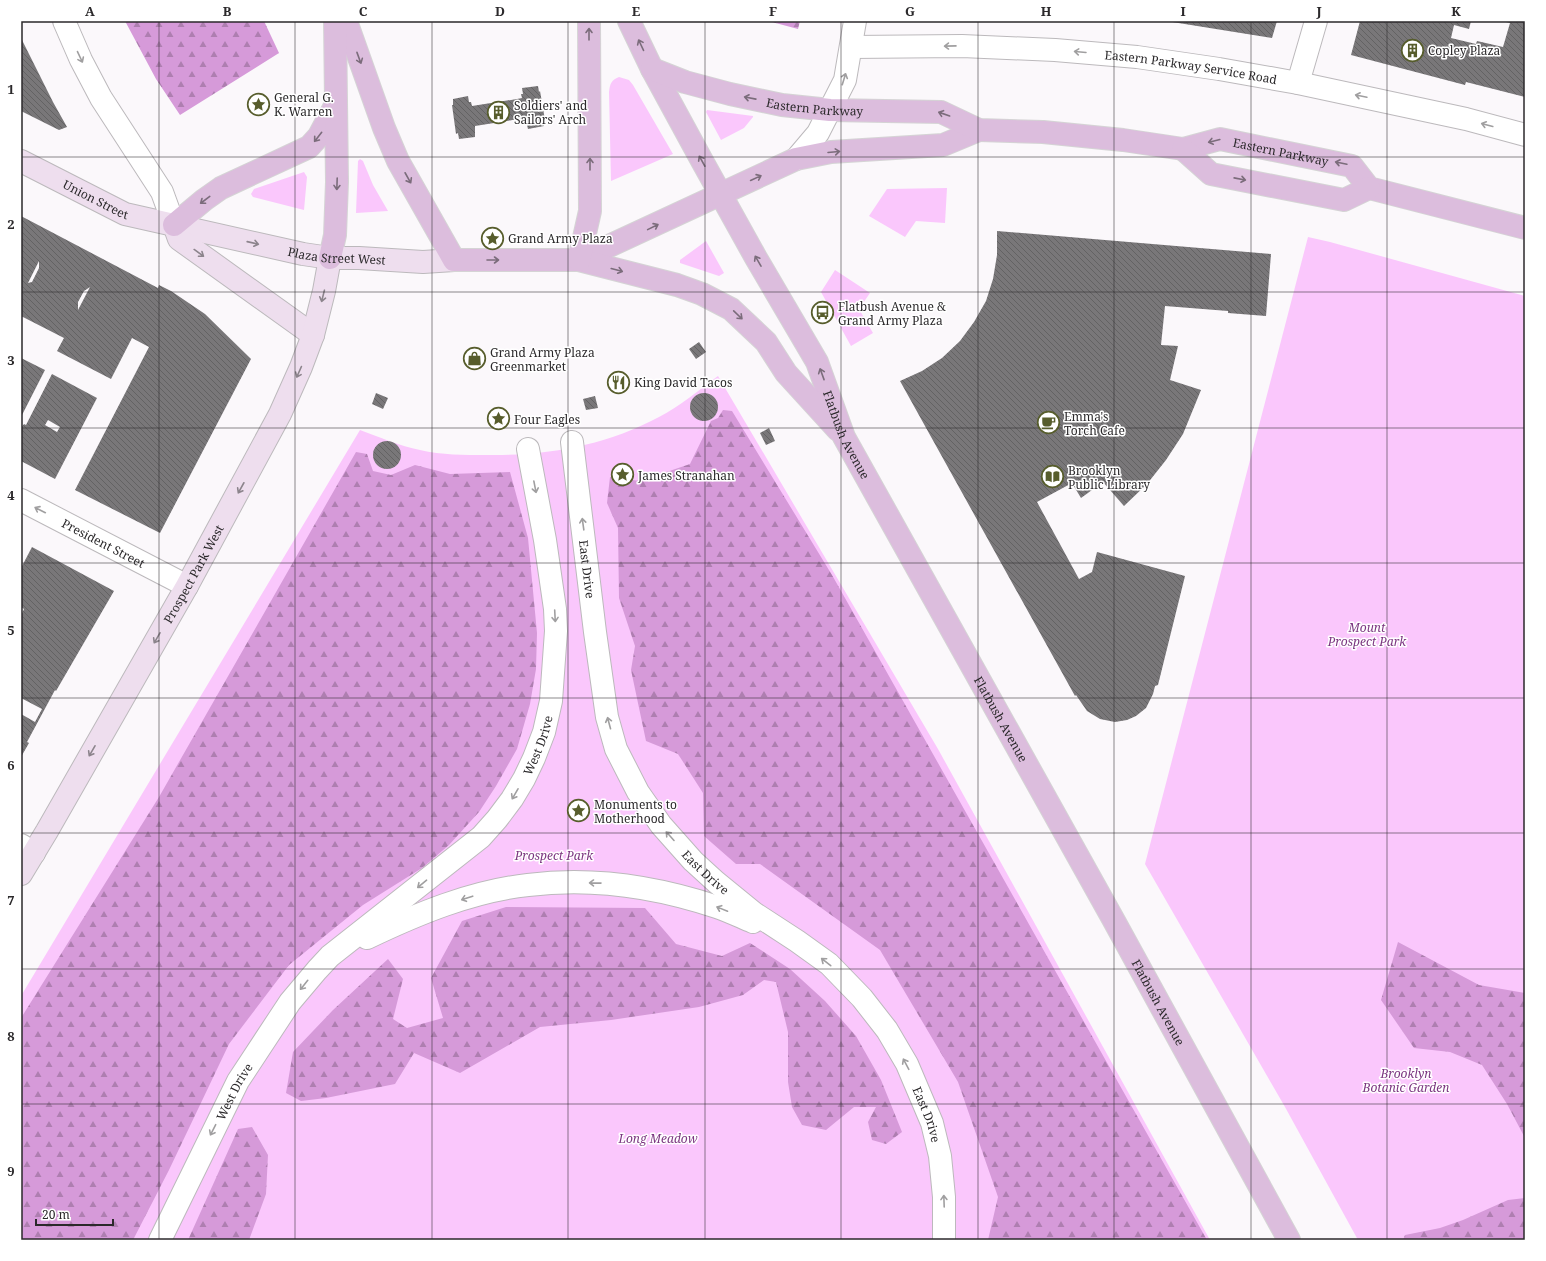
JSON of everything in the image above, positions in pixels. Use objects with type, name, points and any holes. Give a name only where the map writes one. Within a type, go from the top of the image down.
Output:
[{"type":"main road","points":[[330,258],[335,235],[336,213],[336,21]]},
{"type":"main road","points":[[346,21],[384,128],[398,161],[454,260]]},
{"type":"main road","points":[[589,21],[590,211],[579,260],[677,285],[702,294],[732,309],[766,342],[786,373],[844,437]]},
{"type":"main road","points":[[629,21],[652,69],[721,195]]},
{"type":"main road","name":"Eastern Parkway","points":[[652,69],[685,82],[730,94],[782,105],[830,110],[941,112],[980,130],[1043,132],[1123,140],[1183,149],[1220,139],[1352,166],[1369,188]]},
{"type":"main road","points":[[174,226],[204,200],[221,188],[309,147],[319,136],[337,103]]},
{"type":"main road","name":"Eastern Parkway","points":[[721,195],[796,159],[831,152],[943,145],[980,130]]},
{"type":"main road","points":[[1183,149],[1211,174],[1344,200],[1369,188],[1525,228]]},
{"type":"main road","name":"Plaza Street West","points":[[454,260],[579,260],[721,195]]},
{"type":"main road","name":"Flatbush Avenue","points":[[721,195],[817,362],[844,437],[1113,919],[1289,1240]]},
{"type":"street","points":[[64,21],[81,60],[101,98],[162,192],[179,239],[313,335]]},
{"type":"street","points":[[796,159],[818,133],[845,80],[855,21]]},
{"type":"street","points":[[1298,83],[1316,21]]},
{"type":"street","name":"Eastern Parkway Service Road","points":[[851,47],[962,46],[1062,50],[1137,57],[1219,69],[1298,83],[1466,119],[1525,135]]},
{"type":"street","name":"Union Street","points":[[21,161],[125,214],[174,226]]},
{"type":"street","name":"Plaza Street West","points":[[174,226],[302,254],[330,258],[359,258],[423,262],[454,260]]},
{"type":"street","name":"Prospect Park West","points":[[21,874],[27,849],[187,586],[280,414],[301,367],[313,335],[330,258]]},
{"type":"street","name":"East Drive","points":[[572,442],[606,709],[616,749],[638,792],[661,825],[693,861],[754,913],[829,964],[862,998],[887,1030],[907,1064],[932,1124],[940,1156],[944,1197],[944,1240]]},
{"type":"street","name":"West Drive","points":[[160,1240],[238,1080],[290,1002],[330,956],[481,837],[512,800],[534,758],[544,732],[552,701],[556,631],[555,609],[545,540],[528,449]]},
{"type":"street","name":"President Street","points":[[21,500],[187,586]]},
{"type":"street","name":"West Drive","points":[[330,956],[388,928],[469,897],[528,884],[562,882],[602,883],[648,888],[682,896],[718,907],[797,941]]},
{"type":"green space","points":[[125,21],[264,21],[279,53],[180,115],[156,79]]},
{"type":"green space","points":[[768,21],[800,21],[798,29]]},
{"type":"green space","points":[[619,77],[629,80],[633,85],[673,154],[611,181],[609,92],[611,83],[614,79]]},
{"type":"green space","points":[[707,110],[753,117],[744,128],[721,140],[706,112]]},
{"type":"green space","points":[[360,159],[363,161],[373,185],[388,211],[356,213],[358,161]]},
{"type":"green space","points":[[304,172],[307,177],[304,210],[253,197],[251,194],[254,189]]},
{"type":"green space","points":[[947,188],[945,223],[916,221],[905,237],[869,216],[887,189]]},
{"type":"green space","name":"Mount Prospect Park","points":[[1308,237],[1525,296],[1525,1240],[1358,1240],[1285,1107],[1145,864]]},
{"type":"green space","points":[[706,241],[724,273],[719,276],[680,263],[680,260]]},
{"type":"green space","points":[[835,270],[870,293],[859,309],[873,333],[851,346],[821,292]]},
{"type":"green space","name":"Prospect Park","points":[[718,376],[938,749],[1210,1240],[21,1240],[21,996],[360,430],[405,446],[436,453],[461,455],[508,455],[553,451],[596,442],[639,427],[674,408]]},
{"type":"green space","points":[[723,410],[732,411],[832,575],[1207,1240],[988,1240],[998,1197],[958,1082],[880,950],[760,864],[736,864],[704,836],[703,793],[678,754],[646,741],[631,670],[635,646],[619,598],[618,528],[607,503],[610,477],[640,481],[690,464],[711,421],[718,418]]},
{"type":"green space","points":[[356,452],[367,454],[373,471],[391,475],[415,465],[450,474],[510,472],[528,538],[537,633],[536,669],[530,704],[517,749],[479,812],[449,845],[422,868],[363,905],[289,965],[229,1044],[169,1170],[133,1240],[21,1240],[21,1018],[159,797]]},
{"type":"green space","points":[[506,907],[645,908],[676,944],[722,956],[750,943],[790,969],[825,1001],[856,1036],[881,1080],[902,1132],[886,1144],[872,1140],[868,1122],[876,1107],[854,1107],[826,1130],[802,1125],[792,1107],[788,1082],[788,1032],[776,982],[764,980],[743,995],[699,1007],[611,1020],[540,1027],[460,1073],[414,1053],[395,1084],[326,1098],[301,1101],[286,1093],[293,1052],[333,1010],[388,959],[403,979],[393,1019],[407,1028],[443,1018],[431,978],[462,921]]},
{"type":"green space","points":[[1398,942],[1479,985],[1525,993],[1525,1138],[1507,1104],[1482,1065],[1450,1052],[1414,1048],[1381,1000]]},
{"type":"green space","points":[[252,1127],[268,1155],[266,1194],[249,1240],[188,1240],[238,1129]]},
{"type":"green space","points":[[1525,1198],[1525,1240],[1403,1240],[1405,1235],[1440,1228],[1463,1220],[1508,1200]]},
{"type":"building","points":[[1166,21],[1277,21],[1272,38]]},
{"type":"building","name":"Copley Plaza","points":[[1360,21],[1471,21],[1469,29],[1454,25],[1451,38],[1476,44],[1477,41],[1503,47],[1510,23],[1502,21],[1525,21],[1525,97],[1466,82],[1465,85],[1351,55]]},
{"type":"building","points":[[21,38],[67,127],[59,130],[21,111]]},
{"type":"building","name":"Soldiers' and Sailors' Arch","points":[[538,86],[545,120],[543,120],[544,126],[528,129],[525,118],[475,126],[475,137],[459,139],[458,133],[456,134],[452,105],[453,99],[468,96],[469,102],[471,102],[472,106],[522,98],[522,88]]},
{"type":"building","points":[[21,216],[158,288],[159,285],[171,291],[205,314],[251,359],[160,533],[75,490],[149,347],[132,338],[111,379],[57,351],[64,338],[21,316]],"holes":[[[39,261],[39,268],[32,282],[28,283]],[[90,287],[78,310],[78,302],[84,291]]]},
{"type":"building","name":"Brooklyn Public Library","points":[[997,231],[1271,254],[1266,316],[1228,313],[1228,311],[1165,306],[1161,345],[1178,346],[1170,380],[1201,390],[1183,434],[1166,460],[1147,484],[1124,506],[1103,482],[1081,498],[1072,483],[1037,502],[1079,579],[1092,572],[1097,552],[1185,576],[1158,685],[1155,686],[1146,708],[1136,716],[1127,720],[1115,722],[1100,719],[1087,711],[1076,695],[1075,696],[900,381],[922,371],[942,358],[960,341],[974,322],[986,301],[993,279],[997,255]]},
{"type":"building","points":[[699,342],[706,352],[696,359],[689,349]]},
{"type":"building","points":[[21,358],[45,370],[21,417]]},
{"type":"building","points":[[52,374],[97,398],[55,479],[21,461],[21,428],[24,424],[26,425]],"holes":[[[48,420],[60,427],[57,432],[45,425]]]},
{"type":"building","points":[[376,393],[388,398],[383,409],[372,404]]},
{"type":"building","points":[[704,393],[714,397],[718,407],[714,417],[704,421],[694,417],[690,407],[694,397]]},
{"type":"building","points":[[595,396],[598,408],[586,410],[583,399]]},
{"type":"building","points":[[503,412],[505,424],[493,425],[492,413]]},
{"type":"building","points":[[769,428],[775,441],[766,445],[760,433]]},
{"type":"building","points":[[387,441],[397,445],[401,455],[397,465],[387,469],[377,465],[373,455],[377,445]]},
{"type":"building","points":[[32,547],[114,591],[56,691],[55,690],[27,742],[29,743],[21,757],[21,714],[35,722],[42,709],[21,698],[21,616],[24,609],[21,607],[21,568]]},
{"type":"place","name":"Copley Plaza","points":[[1413,50]]},
{"type":"place","name":"General G. K. Warren","points":[[258,104]]},
{"type":"place","name":"Soldiers' and Sailors' Arch","points":[[498,112]]},
{"type":"place","name":"Grand Army Plaza","points":[[493,238]]},
{"type":"place","name":"Flatbush Avenue & Grand Army Plaza","points":[[823,313]]},
{"type":"place","name":"Grand Army Plaza Greenmarket","points":[[475,359]]},
{"type":"place","name":"King David Tacos","points":[[619,382]]},
{"type":"place","name":"Four Eagles","points":[[498,419]]},
{"type":"place","name":"Emma's Torch Cafe","points":[[1049,423]]},
{"type":"place","name":"James Stranahan","points":[[623,475]]},
{"type":"place","name":"Brooklyn Public Library","points":[[1053,477]]},
{"type":"place","name":"Monuments to Motherhood","points":[[579,811]]},
{"type":"park label","name":"Brooklyn Botanic Garden","points":[[1406,1080]]},
{"type":"park label","name":"Long Meadow","points":[[658,1138]]}]
